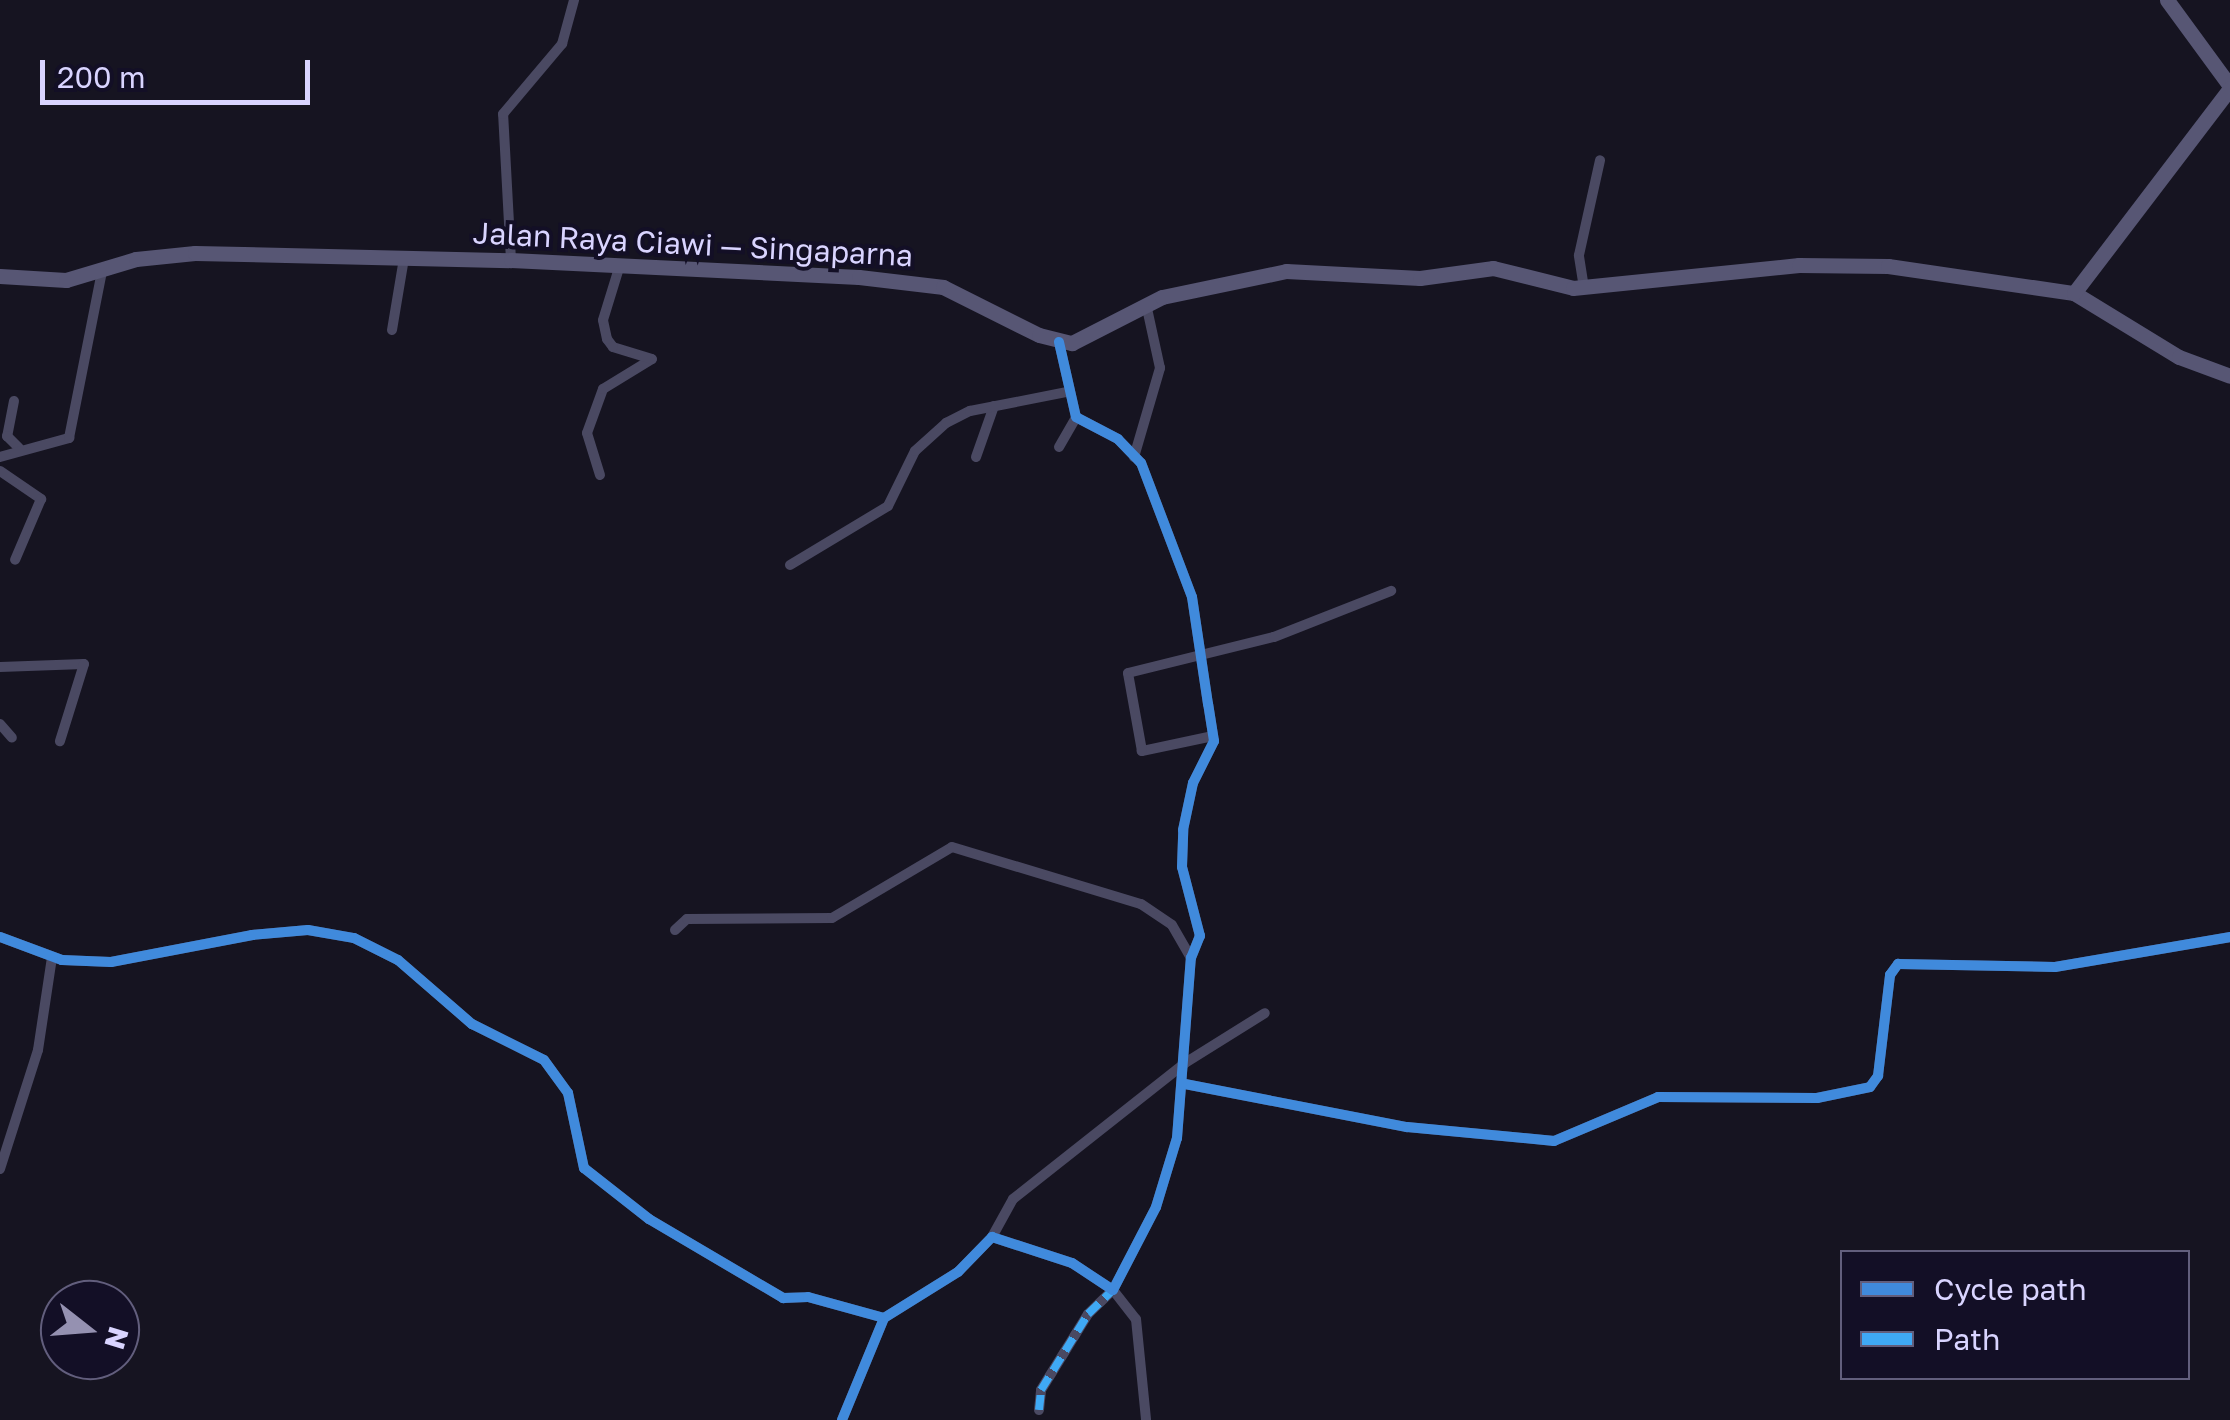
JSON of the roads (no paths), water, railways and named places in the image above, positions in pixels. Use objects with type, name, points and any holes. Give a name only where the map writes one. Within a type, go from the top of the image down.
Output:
[{"type":"main road","points":[[2074,293],[2230,87],[2167,0]]},
{"type":"main road","name":"Jalan Raya Ciawi — Singaparna","points":[[0,276],[66,280],[164,254],[511,260],[929,284],[1059,342]]},
{"type":"main road","points":[[1059,342],[1082,340],[1146,304],[1286,272],[1420,278],[1492,268],[1556,287],[1584,288],[1708,272],[1888,266],[2074,293],[2180,357],[2230,376]]},
{"type":"street","points":[[511,260],[503,114],[562,44],[574,0]]},
{"type":"street","points":[[1584,288],[1579,255],[1600,160]]},
{"type":"street","points":[[392,330],[404,258]]},
{"type":"street","points":[[600,475],[586,433],[603,388],[652,359],[613,348],[607,338],[603,320],[619,268]]},
{"type":"street","points":[[0,458],[19,448],[64,441],[72,432],[102,271]]},
{"type":"street","points":[[1134,457],[1160,368],[1146,304]]},
{"type":"street","points":[[1039,1410],[1041,1390],[1088,1314],[1113,1290],[1168,1174],[1185,1084],[1191,958],[1200,936],[1182,867],[1183,830],[1213,736],[1192,598],[1134,457],[1118,439],[1076,417],[1059,342]]},
{"type":"street","points":[[790,566],[888,506],[923,440],[970,412],[1068,392]]},
{"type":"street","points":[[14,401],[7,436],[19,448]]},
{"type":"street","points":[[976,458],[994,406]]},
{"type":"street","points":[[1059,447],[1076,417]]},
{"type":"street","points":[[0,471],[40,499],[15,560]]},
{"type":"street","points":[[1213,736],[1143,752],[1126,679],[1132,669],[1290,632],[1345,614],[1362,598],[1391,592]]},
{"type":"street","points":[[0,667],[84,665],[60,741]]},
{"type":"street","points":[[0,724],[12,738]]},
{"type":"street","points":[[675,930],[687,919],[832,918],[952,847],[1135,901],[1172,925],[1191,958]]},
{"type":"street","points":[[0,937],[52,957],[111,962],[308,930],[354,938],[398,960],[472,1024],[544,1060],[568,1094],[584,1168],[649,1219],[783,1298],[808,1297],[884,1318]]},
{"type":"street","points":[[1185,1084],[1408,1126],[1554,1141],[1658,1097],[1817,1098],[1870,1087],[1878,1076],[1890,976],[1898,964],[2055,966],[2230,937]]},
{"type":"street","points":[[0,1169],[38,1050],[52,957]]},
{"type":"street","points":[[842,1420],[884,1318],[958,1272],[992,1237],[1013,1199],[1185,1063],[1265,1013]]},
{"type":"street","points":[[992,1237],[1072,1263],[1113,1290],[1136,1319],[1146,1420]]}]
